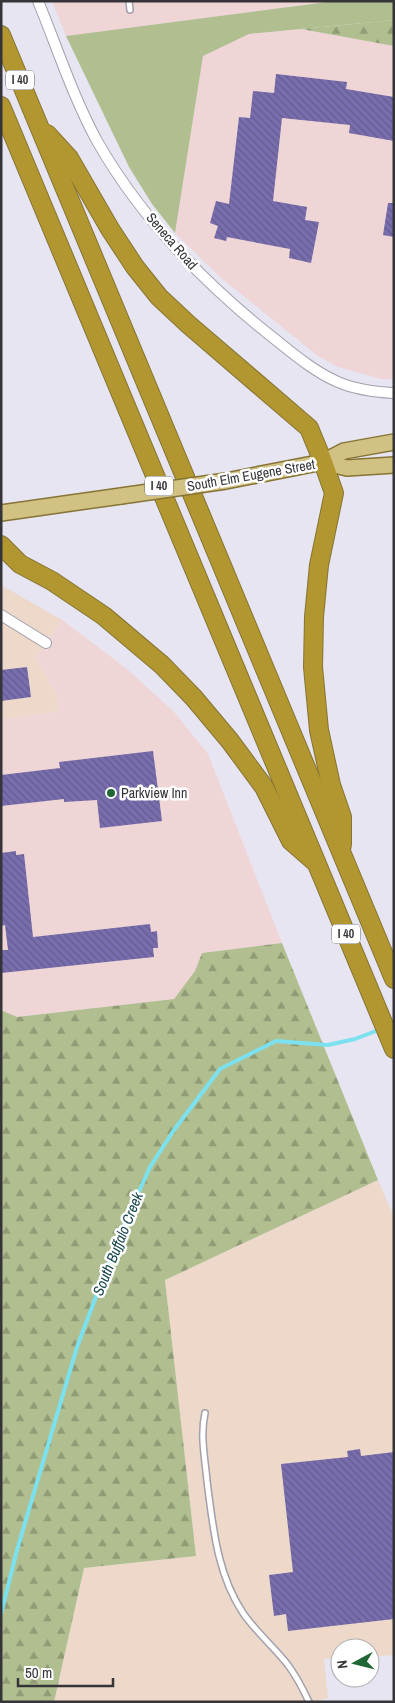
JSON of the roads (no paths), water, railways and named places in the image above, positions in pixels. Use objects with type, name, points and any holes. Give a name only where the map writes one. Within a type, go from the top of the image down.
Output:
[{"type":"highway","name":"I 40","points":[[1,35],[394,979]]},
{"type":"highway","name":"I 40","points":[[1,106],[394,1049]]},
{"type":"highway","points":[[38,125],[69,158],[135,267],[159,297],[309,428],[334,494],[319,565],[314,617],[313,667],[318,722],[324,758],[342,817],[342,855]]},
{"type":"highway","points":[[1,545],[20,564]]},
{"type":"highway","points":[[1,556],[52,581],[104,616],[162,666],[194,698],[230,740],[264,787],[291,841],[318,866]]},
{"type":"main road","name":"South Elm Eugene Street","points":[[1,513],[226,481],[323,462],[344,450],[394,442]]},
{"type":"main road","name":"South Elm Eugene Street","points":[[323,462],[347,468],[394,465]]},
{"type":"street","name":"Seneca Road","points":[[38,1],[97,140],[119,176],[182,255],[227,300],[302,361],[324,376],[356,388],[374,392],[394,393]]},
{"type":"street","points":[[1,614],[46,643]]},
{"type":"lane","points":[[128,1],[130,10]]},
{"type":"lane","points":[[206,1413],[203,1425],[203,1444],[214,1536],[221,1565],[242,1612],[288,1666],[309,1702]]},
{"type":"waterway","name":"South Buffalo Creek","points":[[1,1614],[17,1550],[77,1347],[118,1238],[150,1167],[174,1130],[220,1069],[276,1041],[328,1045],[355,1039],[381,1029]]},
{"type":"place","name":"Parkview Inn","points":[[111,793]]}]
